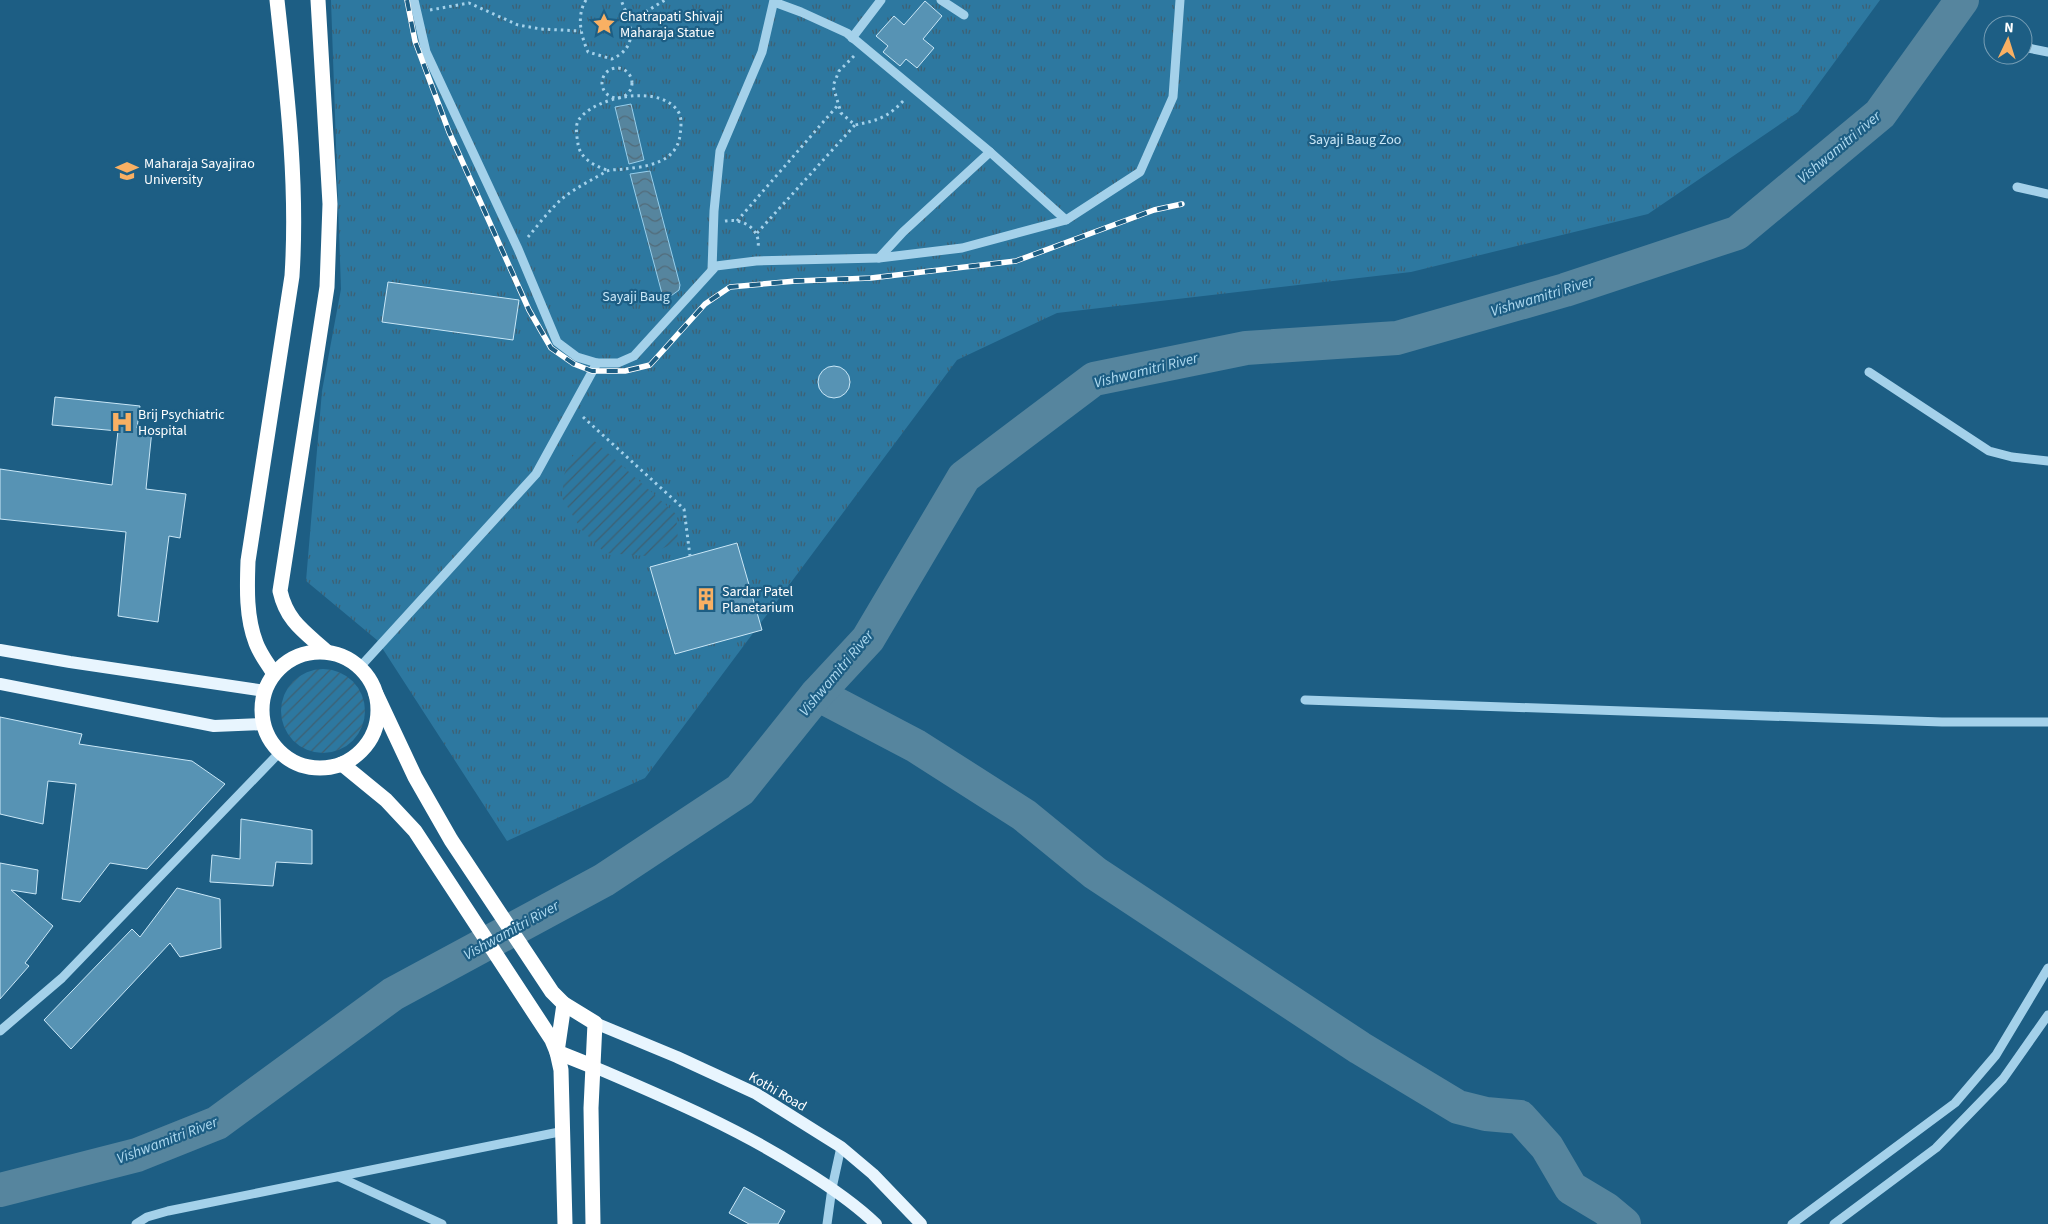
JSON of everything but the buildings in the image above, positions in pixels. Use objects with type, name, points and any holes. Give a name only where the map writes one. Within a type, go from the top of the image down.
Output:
[{"type":"highway","points":[[274,674],[256,644],[250,619],[247,593],[248,561],[292,276],[294,251],[294,190],[277,0]]},
{"type":"highway","points":[[318,0],[330,204],[327,287],[280,591],[283,604],[290,618],[327,652]]},
{"type":"highway","points":[[376,694],[379,711],[376,728],[368,743],[357,755],[342,764],[326,768],[309,767],[294,761],[280,752],[270,739],[264,724],[262,707],[265,691],[274,674],[289,661],[307,653],[327,652],[344,657],[360,667],[370,679],[415,776],[450,840],[552,992],[564,1004],[595,1023],[592,1066],[593,1224]]},
{"type":"highway","points":[[342,764],[386,800],[415,831],[530,1006],[557,1052],[561,1070],[564,1131],[565,1224]]},
{"type":"highway","points":[[557,1052],[564,1004]]},
{"type":"highway","points":[[557,1052],[592,1066]]},
{"type":"main road","points":[[0,650],[265,691]]},
{"type":"main road","points":[[0,684],[214,726],[264,724]]},
{"type":"main road","name":"Kothi Road","points":[[595,1023],[677,1057],[755,1093],[841,1147],[873,1174],[921,1224]]},
{"type":"main road","points":[[592,1066],[715,1119],[765,1145],[832,1188],[876,1224]]},
{"type":"street","points":[[414,0],[426,52],[518,249],[557,342],[577,357],[597,362],[618,364],[634,356],[716,266],[756,261],[879,258],[962,248],[1066,220],[1140,172],[1173,97],[1180,0]]},
{"type":"street","points":[[852,38],[881,0]]},
{"type":"street","points":[[941,0],[964,15]]},
{"type":"street","points":[[712,270],[713,223],[720,151],[762,52],[774,1],[847,33],[990,152],[1066,220]]},
{"type":"street","points":[[2033,48],[2048,52]]},
{"type":"street","points":[[879,258],[903,232],[990,152]]},
{"type":"street","points":[[2017,187],[2048,194]]},
{"type":"street","points":[[360,667],[536,474],[597,362]]},
{"type":"street","points":[[1869,372],[1989,451],[2012,457],[2048,460]]},
{"type":"street","points":[[1305,700],[1942,722],[2048,722]]},
{"type":"street","points":[[0,1031],[62,978],[280,752]]},
{"type":"street","points":[[1792,1224],[1955,1103],[1996,1055],[2048,968]]},
{"type":"street","points":[[1834,1224],[1936,1148],[2002,1079],[2048,1015]]},
{"type":"street","points":[[136,1224],[148,1217],[168,1211],[564,1131]]},
{"type":"street","points":[[827,1224],[832,1188],[841,1147]]},
{"type":"street","points":[[338,1177],[442,1224]]},
{"type":"path","points":[[586,0],[582,14],[581,31],[588,52],[612,59],[620,55],[628,46],[631,35],[629,22],[621,0]]},
{"type":"path","points":[[629,22],[665,0]]},
{"type":"path","points":[[417,13],[469,3],[518,25],[541,29],[581,31]]},
{"type":"path","points":[[855,124],[841,113],[833,86],[839,71],[863,47]]},
{"type":"path","points":[[612,59],[613,69]]},
{"type":"path","points":[[613,69],[622,69],[632,79],[630,93],[622,98],[611,98],[604,90],[602,80],[608,71],[613,69]]},
{"type":"path","points":[[757,233],[855,124],[878,120],[895,109],[914,90]]},
{"type":"path","points":[[646,95],[664,98],[679,112],[681,123],[680,138],[675,150],[664,160],[639,167],[607,170],[587,160],[579,148],[576,134],[578,122],[588,112],[602,103],[646,95]]},
{"type":"path","points":[[737,220],[838,105]]},
{"type":"path","points":[[518,249],[564,197],[607,170]]},
{"type":"path","points":[[713,223],[737,220],[749,225],[757,233],[759,243],[756,261]]},
{"type":"path","points":[[572,407],[684,508],[690,556]]},
{"type":"green space","name":"Sayaji Baug","points":[[331,0],[1880,0],[1798,112],[1648,214],[1411,272],[1057,313],[957,360],[645,778],[507,841],[377,640],[306,581],[322,391],[341,289]]},
{"type":"green space","points":[[591,438],[676,514],[678,541],[647,556],[605,553],[581,529],[562,498],[564,475],[571,458]]},
{"type":"green space","points":[[323,669],[339,672],[353,681],[362,695],[365,711],[362,727],[353,741],[339,750],[323,753],[307,750],[293,741],[284,727],[281,711],[284,695],[293,681],[307,672]]},
{"type":"water","points":[[631,104],[644,160],[629,164],[615,107]]},
{"type":"water","points":[[650,171],[680,285],[679,290],[664,301],[630,174]]},
{"type":"waterway","name":"Vishwamitri River","points":[[0,1190],[137,1155],[217,1123],[393,994],[604,880],[740,790],[817,694],[868,639],[964,477],[1094,379],[1246,348],[1397,338],[1565,290],[1737,233],[1880,114],[1962,0]]},
{"type":"waterway","points":[[817,694],[916,746],[1024,815],[1095,873],[1360,1048],[1458,1107],[1486,1114],[1520,1117],[1547,1147],[1571,1188],[1606,1209],[1624,1224]]},
{"type":"railway","points":[[407,0],[415,41],[449,132],[529,310],[551,348],[574,364],[592,371],[625,371],[650,365],[705,304],[730,287],[796,281],[871,278],[1016,261],[1154,210],[1182,204]]},
{"type":"place","name":"Chatrapati Shivaji Maharaja Statue","points":[[604,24]]},
{"type":"place","name":"Maharaja Sayajirao University","points":[[127,171]]},
{"type":"place","name":"Brij Psychiatric Hospital","points":[[122,422]]},
{"type":"place","name":"Sardar Patel Planetarium","points":[[706,599]]},
{"type":"park label","name":"Sayaji Baug Zoo","points":[[1355,139]]},
{"type":"water label","name":"Vishwamitri river","points":[[1839,147]]}]
